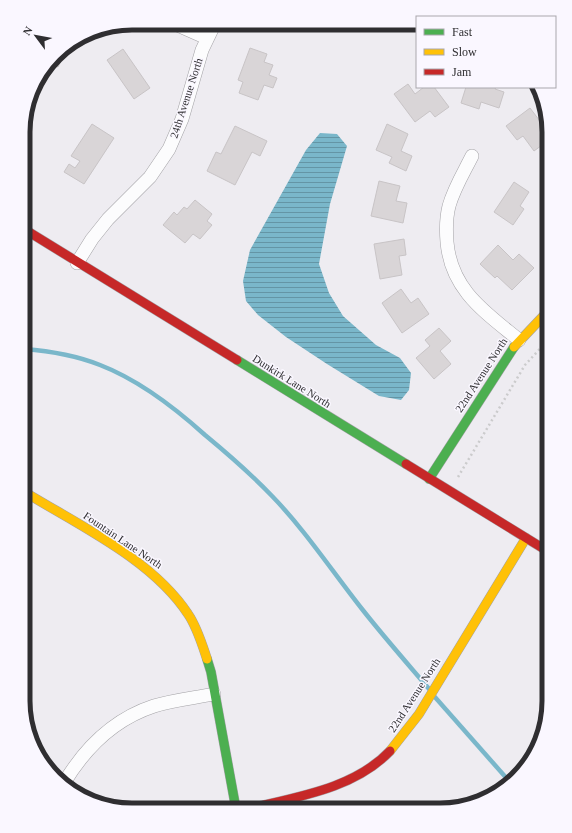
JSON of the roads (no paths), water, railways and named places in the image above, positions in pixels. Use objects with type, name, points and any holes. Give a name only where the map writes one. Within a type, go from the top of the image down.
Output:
[{"type":"street","points":[[189,30],[207,38]]},
{"type":"street","name":"24th Avenue North","points":[[77,263],[92,239],[108,219],[150,177],[169,149],[182,119],[190,86],[211,30]]},
{"type":"street","points":[[472,156],[449,206],[445,229],[448,252],[454,274],[466,293],[482,310],[519,340]]},
{"type":"street","name":"Dunkirk Lane North","points":[[30,233],[542,548]]},
{"type":"street","name":"22nd Avenue North","points":[[429,479],[501,365],[519,340],[542,317]]},
{"type":"street","name":"Fountain Lane North","points":[[30,496],[123,552],[148,570],[170,590],[189,615],[202,643],[211,672],[235,803]]},
{"type":"street","name":"22nd Avenue North","points":[[271,803],[328,786],[355,776],[381,760],[402,738],[419,714],[526,538]]},
{"type":"street","points":[[67,779],[86,752],[106,733],[129,717],[154,706],[214,694]]},
{"type":"water","points":[[320,133],[337,134],[347,146],[330,204],[319,264],[329,293],[343,316],[376,345],[400,358],[411,373],[409,390],[401,400],[379,396],[327,364],[286,337],[258,315],[246,301],[243,281],[250,250],[306,150]]},
{"type":"waterway","points":[[30,350],[72,356],[114,371],[128,378],[156,395],[231,457],[284,509],[370,619],[430,690]]},
{"type":"waterway","points":[[434,696],[507,778]]}]
